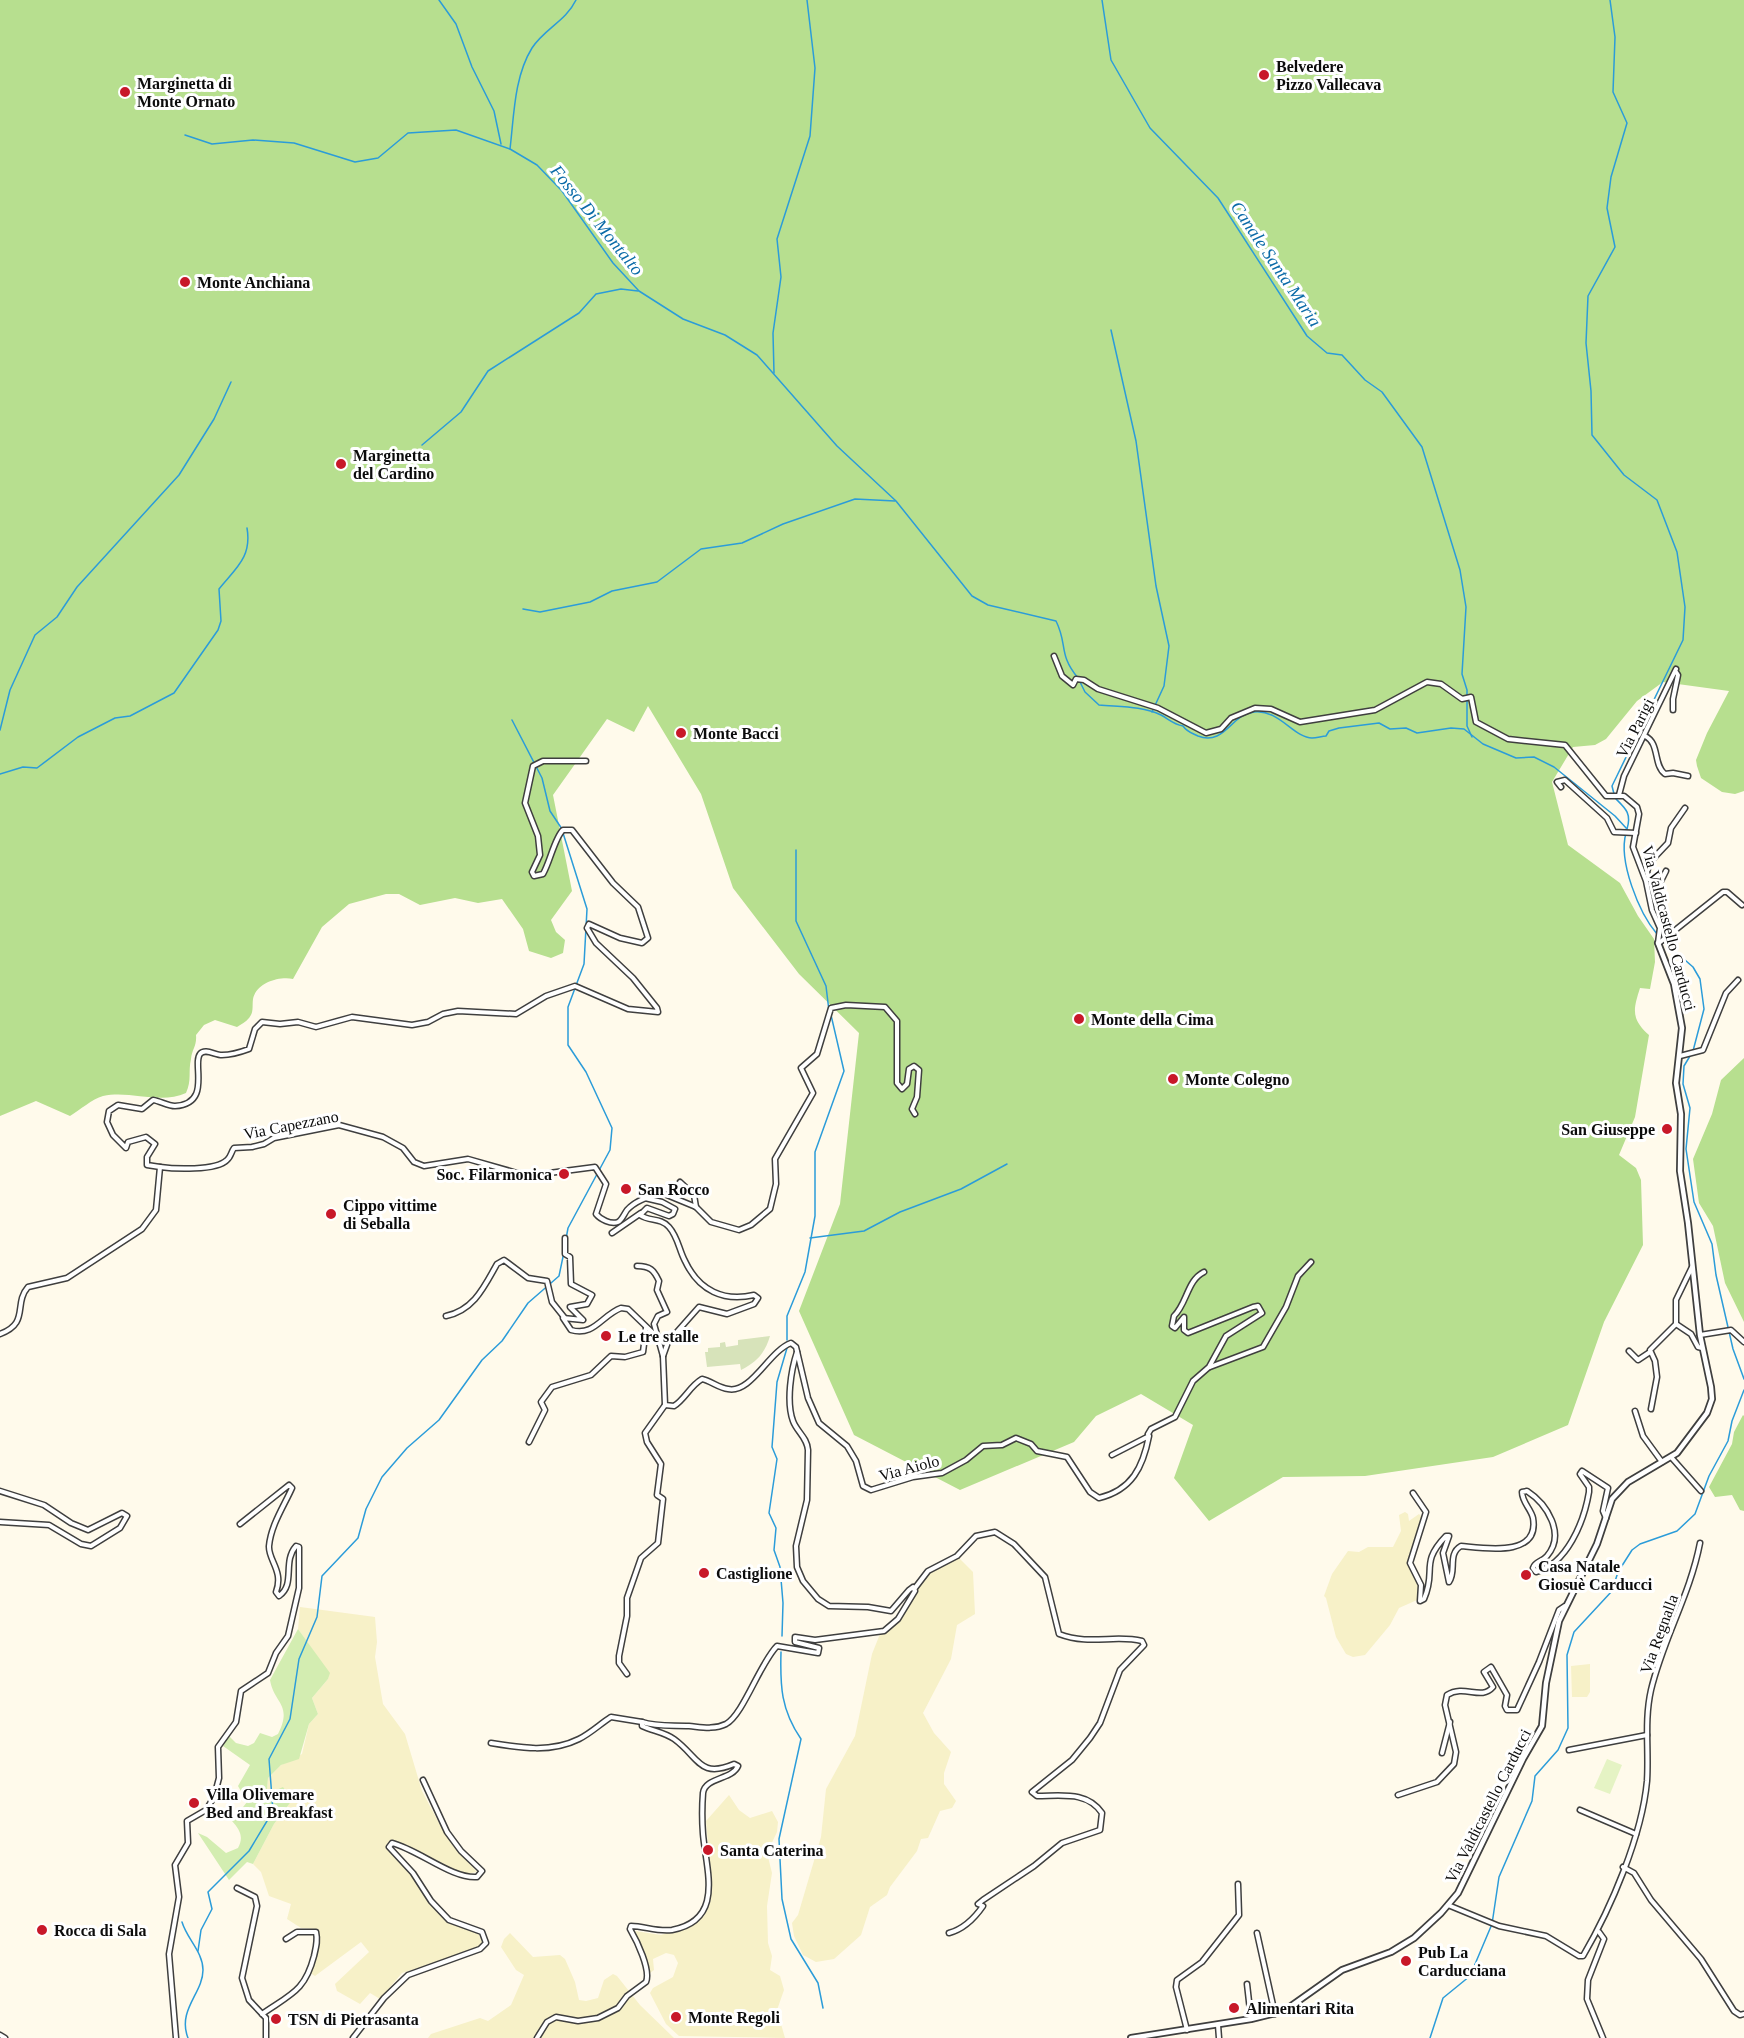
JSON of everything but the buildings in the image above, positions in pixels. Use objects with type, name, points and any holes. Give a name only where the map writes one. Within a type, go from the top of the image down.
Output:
[{"type":"street","name":"Via Valdicastello Carducci","points":[[1054,656],[1066,682],[1072,685],[1078,679],[1098,689],[1158,708],[1206,733],[1221,729],[1231,718],[1254,708],[1271,709],[1300,722],[1375,710],[1410,689],[1436,682],[1462,699],[1473,698],[1474,719],[1508,739],[1564,745],[1606,796],[1616,796],[1636,807],[1639,814],[1633,847],[1648,880],[1652,910],[1660,928],[1658,943],[1670,970],[1680,1009],[1680,1056],[1676,1083],[1681,1114],[1680,1171],[1700,1335],[1711,1387],[1710,1404],[1695,1432],[1671,1457],[1621,1487],[1612,1499],[1597,1544],[1565,1606],[1546,1683],[1542,1726],[1535,1743],[1523,1759],[1458,1893],[1448,1905],[1414,1938],[1391,1952],[1342,1970],[1300,2002],[1275,2014],[1166,2036],[1131,2038]]},
{"type":"street","name":"Via Parigi","points":[[1616,796],[1676,670],[1678,675],[1673,710]]},
{"type":"street","points":[[1645,736],[1653,745],[1660,771],[1665,774],[1673,772],[1688,776]]},
{"type":"street","points":[[0,1334],[11,1330],[18,1322],[22,1296],[28,1287],[67,1278],[142,1229],[156,1210],[160,1167],[147,1165],[147,1157],[155,1144],[146,1137],[128,1142],[126,1148],[121,1146],[107,1122],[109,1111],[118,1106],[142,1109],[153,1100],[171,1106],[184,1103],[197,1091],[200,1083],[198,1057],[200,1053],[205,1051],[221,1055],[249,1049],[255,1029],[262,1022],[280,1024],[298,1022],[316,1027],[352,1017],[412,1024],[428,1022],[443,1014],[458,1011],[520,1013],[546,996],[575,986],[628,1009],[658,1012],[633,978],[596,943],[587,928],[589,924],[594,924],[613,935],[642,943],[648,938],[638,907],[613,883],[572,830],[564,830],[558,835],[554,853],[543,874],[534,876],[532,872],[540,855],[538,836],[525,802],[533,766],[543,761],[586,760]]},
{"type":"street","points":[[1560,787],[1557,782],[1565,780],[1607,818],[1614,832],[1634,832]]},
{"type":"street","points":[[1666,871],[1659,885],[1648,880],[1647,872],[1650,862],[1668,843],[1671,828],[1684,808]]},
{"type":"street","points":[[1658,943],[1723,892],[1727,892],[1742,905]]},
{"type":"street","points":[[1680,1056],[1697,1053],[1707,1044],[1726,993],[1738,980]]},
{"type":"street","points":[[644,1198],[668,1193],[696,1207],[711,1221],[739,1230],[752,1225],[770,1209],[776,1184],[775,1159],[813,1093],[801,1068],[817,1054],[831,1008],[836,1005],[885,1007],[897,1021],[897,1083],[902,1089],[907,1083],[909,1070],[914,1066],[919,1070],[917,1097],[912,1109],[915,1114]]},
{"type":"street","name":"Via Capezzano","points":[[160,1167],[183,1171],[198,1166],[219,1165],[226,1161],[234,1148],[258,1146],[274,1138],[339,1125],[383,1137],[403,1148],[414,1162],[424,1166],[468,1159],[517,1173],[534,1175],[595,1167],[606,1184],[596,1214],[607,1221],[620,1221],[628,1209],[644,1198]]},
{"type":"street","points":[[680,1182],[694,1195],[696,1207]]},
{"type":"street","points":[[612,1233],[647,1208],[669,1216],[675,1212],[668,1205],[644,1198]]},
{"type":"street","points":[[641,1213],[643,1218],[662,1220],[670,1229],[689,1268],[718,1295],[725,1298],[754,1295],[758,1298],[754,1304],[727,1314],[699,1307],[668,1342],[663,1356]]},
{"type":"street","points":[[564,1317],[582,1321],[582,1316],[570,1307],[586,1304],[592,1295],[571,1284],[570,1257],[565,1254],[565,1238]]},
{"type":"street","points":[[446,1316],[463,1311],[470,1306],[497,1264],[504,1260],[528,1278],[547,1281],[552,1302],[571,1330],[593,1329],[621,1308],[628,1309],[656,1335]]},
{"type":"street","points":[[1209,1367],[1263,1347],[1286,1306],[1298,1276],[1311,1262]]},
{"type":"street","points":[[627,1674],[621,1669],[619,1656],[627,1616],[627,1598],[641,1558],[658,1543],[663,1499],[657,1495],[660,1464],[647,1442],[645,1433],[665,1405],[663,1356],[656,1335],[655,1320],[667,1312],[657,1290],[659,1281],[651,1268],[637,1266]]},
{"type":"street","points":[[1629,1351],[1638,1360],[1650,1352],[1676,1324],[1676,1300],[1692,1267]]},
{"type":"street","points":[[1112,1455],[1148,1434],[1151,1429],[1175,1418],[1193,1381],[1209,1367],[1226,1336],[1262,1313],[1258,1306],[1253,1307],[1188,1333],[1184,1330],[1184,1317],[1175,1328],[1173,1326],[1174,1316],[1182,1309],[1194,1280],[1204,1272]]},
{"type":"street","points":[[1676,1324],[1691,1334],[1698,1347],[1702,1348]]},
{"type":"street","points":[[530,1442],[545,1410],[541,1402],[552,1388],[591,1375],[611,1356],[625,1357],[643,1353],[648,1333],[646,1328]]},
{"type":"street","points":[[1700,1335],[1729,1330],[1744,1342]]},
{"type":"street","points":[[665,1405],[674,1406],[679,1403],[691,1387],[702,1378],[728,1390],[743,1386],[784,1345],[791,1343],[796,1347],[797,1352],[792,1365],[790,1402],[793,1422],[807,1442],[808,1450],[807,1500],[796,1546],[797,1567],[803,1581],[818,1599],[829,1606],[868,1607],[887,1611],[891,1611],[909,1590],[915,1588]]},
{"type":"street","name":"Via Aiolo","points":[[797,1352],[808,1398],[819,1423],[847,1446],[856,1461],[863,1486],[871,1490],[913,1477],[942,1473],[966,1460],[983,1446],[1002,1445],[1016,1438],[1031,1444],[1037,1451],[1067,1457],[1090,1492],[1099,1498],[1118,1492],[1133,1480],[1147,1449],[1148,1434]]},
{"type":"street","points":[[1650,1352],[1655,1360],[1657,1377],[1651,1409]]},
{"type":"street","points":[[1635,1411],[1642,1436],[1662,1462]]},
{"type":"street","points":[[1671,1457],[1701,1491]]},
{"type":"street","name":"Via Valdicastello Carducci","points":[[1413,1493],[1426,1512],[1410,1563],[1421,1585],[1420,1601],[1424,1599],[1429,1586],[1431,1554],[1446,1536],[1449,1536],[1450,1540],[1443,1553],[1449,1582],[1452,1578],[1453,1555],[1461,1546],[1512,1549],[1521,1546],[1533,1527],[1533,1516],[1522,1492],[1527,1491],[1537,1498],[1554,1527],[1554,1543],[1547,1556],[1534,1564],[1533,1568],[1536,1572],[1544,1570],[1570,1543],[1589,1492],[1589,1487],[1580,1474],[1582,1471],[1608,1488],[1603,1511],[1606,1518]]},
{"type":"street","points":[[176,2038],[169,1961],[173,1942],[173,1920],[180,1897],[175,1865],[188,1843],[187,1821],[206,1810],[214,1797],[219,1778],[218,1748],[236,1722],[241,1691],[268,1673],[276,1653],[288,1636],[299,1588],[299,1547],[296,1546],[289,1555],[287,1583],[279,1596],[276,1592],[279,1581],[276,1564],[269,1547],[280,1510],[292,1488],[289,1485],[240,1524]]},
{"type":"street","points":[[0,1491],[44,1504],[70,1523],[88,1530],[122,1513],[127,1516],[120,1528],[91,1546],[81,1544],[49,1525],[0,1522]]},
{"type":"street","points":[[491,1743],[523,1749],[543,1749],[577,1740],[611,1717],[654,1725],[712,1728],[724,1725],[734,1718],[753,1681],[777,1646],[818,1653],[819,1648],[795,1642],[795,1636],[815,1640],[884,1631],[898,1619],[915,1588],[928,1572],[957,1556],[976,1536],[995,1532],[1014,1544],[1045,1577],[1059,1634],[1083,1640],[1131,1638],[1142,1641],[1144,1645],[1120,1670],[1100,1723],[1090,1738],[1072,1760],[1032,1792],[1037,1796],[1079,1796],[1090,1800],[1102,1813],[1100,1830],[1062,1843],[1034,1866],[983,1899],[978,1904],[983,1906],[960,1930],[949,1933]]},
{"type":"street","name":"Via Regnalla","points":[[1599,1932],[1642,1816],[1645,1793],[1646,1719],[1656,1671],[1662,1650],[1690,1586],[1700,1543]]},
{"type":"street","points":[[1398,1795],[1437,1782],[1454,1764],[1456,1752],[1445,1705],[1448,1695],[1454,1691],[1468,1689],[1481,1694],[1488,1692],[1492,1687],[1484,1672],[1491,1667],[1507,1695],[1507,1710],[1517,1710],[1559,1610],[1565,1606]]},
{"type":"street","points":[[1442,1753],[1450,1721]]},
{"type":"street","points":[[537,2038],[547,2022],[555,2017],[578,2021],[610,2013],[646,1982],[648,1976],[639,1945],[630,1929],[631,1926],[652,1930],[674,1929],[700,1914],[708,1900],[710,1886],[703,1835],[703,1791],[709,1784],[734,1773],[738,1766],[734,1764],[724,1770],[716,1771],[705,1766],[673,1738],[642,1726],[642,1722]]},
{"type":"street","points":[[1569,1750],[1647,1734]]},
{"type":"street","points":[[353,2038],[369,2016],[408,1975],[480,1949],[486,1943],[482,1932],[456,1924],[441,1912],[389,1847],[392,1843],[411,1849],[463,1877],[477,1878],[482,1871],[461,1851],[447,1832],[423,1780]]},
{"type":"street","points":[[1580,1810],[1635,1834]]},
{"type":"street","points":[[1623,1867],[1634,1873],[1651,1900],[1701,1959],[1729,2003],[1740,2015],[1744,2014]]},
{"type":"street","points":[[1187,2030],[1176,1987],[1177,1980],[1202,1962],[1239,1915],[1238,1884]]},
{"type":"street","points":[[237,1888],[255,1897],[256,1906],[242,1978],[249,2000],[267,2023],[266,2038]]},
{"type":"street","points":[[1448,1905],[1499,1926],[1546,1936],[1579,1956],[1583,1956],[1599,1932],[1604,1939],[1588,1980],[1587,1998],[1603,2038]]},
{"type":"street","points":[[262,2014],[301,1986],[309,1974],[318,1942],[315,1931],[297,1932],[286,1940]]},
{"type":"street","points":[[1257,1933],[1275,2014]]},
{"type":"street","points":[[1247,1984],[1251,2019]]},
{"type":"street","points":[[1218,2025],[1219,2038]]},
{"type":"street","points":[[0,2035],[5,2038]]},
{"type":"shaded area","points":[[1405,1512],[1408,1514],[1409,1521],[1419,1514],[1422,1517],[1407,1562],[1418,1584],[1417,1600],[1399,1608],[1390,1625],[1365,1655],[1353,1657],[1346,1654],[1336,1637],[1324,1596],[1332,1574],[1348,1551],[1359,1552],[1368,1547],[1393,1547],[1401,1531],[1399,1515]]},
{"type":"shaded area","points":[[957,1556],[973,1572],[975,1614],[957,1625],[951,1659],[923,1713],[934,1733],[951,1752],[944,1773],[944,1784],[956,1801],[952,1808],[940,1811],[928,1838],[921,1839],[917,1851],[890,1887],[887,1895],[870,1907],[861,1935],[834,1959],[816,1962],[803,1955],[794,1936],[792,1923],[798,1915],[821,1837],[826,1789],[855,1736],[872,1654],[880,1634],[892,1625],[928,1571]]},
{"type":"shaded area","points":[[300,1607],[375,1617],[377,1642],[375,1657],[383,1704],[405,1734],[422,1791],[440,1825],[454,1847],[477,1872],[464,1874],[408,1846],[388,1842],[388,1850],[413,1877],[436,1911],[450,1923],[477,1932],[483,1942],[475,1950],[402,1973],[380,1999],[370,1993],[360,2004],[337,1991],[335,1984],[369,1952],[361,1942],[315,1976],[310,1973],[319,1936],[315,1929],[301,1928],[287,1919],[291,1904],[269,1896],[261,1872],[253,1864],[274,1824],[290,1803],[267,1790],[268,1778],[281,1765],[302,1754],[309,1724],[318,1714],[312,1698],[328,1679],[329,1673],[298,1629]]},
{"type":"shaded area","points":[[1590,1664],[1590,1692],[1587,1697],[1572,1697],[1571,1666]]},
{"type":"shaded area","points":[[729,1795],[739,1810],[750,1818],[772,1811],[778,1822],[777,1832],[767,1853],[772,1873],[767,1906],[768,1943],[772,1956],[770,1970],[780,1976],[784,1990],[777,2010],[785,2038],[679,2036],[666,2024],[650,1993],[653,1988],[673,1977],[678,1963],[674,1955],[666,1953],[653,1959],[654,1970],[650,1973],[635,1931],[661,1935],[690,1926],[704,1916],[710,1903],[712,1886],[706,1821]]},
{"type":"shaded area","points":[[510,1933],[533,1957],[560,1955],[565,1959],[575,1982],[579,2000],[598,1998],[604,1980],[613,1974],[617,1976],[640,2005],[674,2038],[428,2038],[431,2034],[480,2018],[488,2021],[511,2005],[524,1975],[516,1970],[501,1947],[504,1939]]},
{"type":"green space","points":[[0,0],[1744,0],[1744,791],[1735,794],[1722,792],[1701,778],[1696,760],[1729,691],[1663,682],[1637,701],[1606,739],[1595,745],[1573,747],[1552,782],[1568,845],[1620,883],[1654,939],[1655,962],[1650,989],[1640,988],[1636,1002],[1636,1019],[1649,1035],[1635,1117],[1619,1155],[1636,1168],[1641,1180],[1643,1245],[1604,1322],[1568,1425],[1493,1457],[1365,1476],[1283,1477],[1209,1521],[1174,1478],[1193,1425],[1141,1394],[1096,1416],[1074,1442],[960,1490],[854,1435],[799,1311],[840,1204],[859,1033],[799,974],[733,888],[701,794],[648,706],[634,732],[607,719],[553,795],[572,891],[551,920],[556,932],[565,940],[563,953],[551,958],[529,951],[523,929],[502,899],[478,903],[455,898],[420,905],[399,894],[386,894],[349,904],[322,927],[293,979],[269,982],[255,993],[252,1014],[246,1021],[237,1027],[215,1020],[204,1025],[196,1035],[186,1093],[166,1098],[103,1096],[70,1116],[36,1101],[0,1116]]},
{"type":"green space","points":[[1744,1058],[1744,1322],[1725,1283],[1713,1226],[1699,1203],[1693,1159],[1712,1114],[1721,1080]]},
{"type":"green space","points":[[770,1336],[760,1356],[741,1370],[740,1364],[707,1367],[705,1352],[708,1352],[708,1348],[720,1347],[720,1343],[725,1342],[726,1347],[738,1345],[738,1340]]},
{"type":"green space","points":[[1743,1415],[1744,1511],[1740,1510],[1732,1495],[1715,1497],[1709,1487],[1732,1444],[1734,1432]]},
{"type":"green space","points":[[298,1629],[330,1673],[328,1679],[312,1698],[318,1714],[309,1724],[299,1759],[281,1765],[268,1778],[267,1790],[272,1792],[283,1787],[290,1797],[290,1803],[274,1824],[253,1864],[247,1862],[229,1880],[198,1833],[207,1837],[226,1853],[238,1848],[241,1840],[240,1834],[232,1821],[247,1802],[238,1786],[250,1765],[223,1746],[229,1736],[236,1743],[248,1746],[254,1743],[260,1733],[272,1737],[278,1734],[284,1716],[270,1680]]},
{"type":"green space","points":[[1607,1759],[1622,1765],[1610,1794],[1594,1788]]},
{"type":"waterway","points":[[439,0],[456,24],[472,67],[494,111],[501,144]]},
{"type":"waterway","points":[[510,149],[518,84],[526,59],[537,41],[567,14],[576,0]]},
{"type":"waterway","points":[[774,373],[773,333],[781,277],[777,239],[810,136],[815,68],[807,0]]},
{"type":"waterway","name":"Canale Santa Maria","points":[[1102,0],[1111,60],[1150,128],[1218,198],[1307,336],[1327,353],[1342,355],[1365,380],[1382,392],[1422,447],[1460,570],[1466,607],[1462,674],[1467,690],[1467,726],[1472,737]]},
{"type":"waterway","points":[[1610,0],[1615,37],[1613,92],[1627,123],[1611,177],[1607,208],[1615,247],[1588,296],[1586,343],[1591,391],[1592,435],[1624,475],[1657,500],[1677,552],[1685,607],[1683,640],[1612,786],[1614,794]]},
{"type":"waterway","name":"Fosso Di Montalto","points":[[185,135],[212,144],[253,140],[294,143],[355,162],[378,158],[408,133],[456,130],[510,149],[537,165],[562,191],[613,263],[639,291],[683,319],[725,335],[757,355],[837,446],[896,501],[972,596],[988,605],[1056,621],[1060,629],[1065,656],[1078,678]]},
{"type":"waterway","points":[[422,445],[461,412],[488,371],[579,313],[596,294],[621,289],[638,291]]},
{"type":"waterway","points":[[1111,330],[1136,441],[1156,586],[1169,646],[1164,686],[1152,712]]},
{"type":"waterway","points":[[0,730],[10,690],[35,635],[57,617],[77,587],[179,475],[214,419],[231,382]]},
{"type":"waterway","points":[[523,609],[540,612],[590,602],[612,591],[657,582],[701,549],[742,543],[783,524],[855,499],[895,501]]},
{"type":"waterway","points":[[0,774],[23,767],[37,768],[78,737],[115,718],[130,716],[174,693],[218,630],[221,621],[219,589],[245,555],[247,528]]},
{"type":"waterway","points":[[1080,682],[1085,692],[1099,705],[1131,707],[1154,712],[1198,736],[1207,738],[1215,737],[1239,718],[1254,712],[1271,715],[1299,734],[1312,738],[1326,736],[1329,731],[1339,728],[1379,723],[1390,729],[1406,728],[1417,733],[1451,728],[1464,729],[1483,744],[1516,758],[1534,757],[1554,767],[1615,816],[1627,829]]},
{"type":"waterway","points":[[512,720],[542,778],[550,811],[562,829]]},
{"type":"waterway","points":[[1615,798],[1625,808],[1628,815],[1627,829]]},
{"type":"waterway","points":[[563,833],[587,909],[584,964],[568,1007],[568,1045],[586,1072],[612,1128],[610,1150],[568,1228],[566,1239]]},
{"type":"waterway","points":[[1626,833],[1625,858],[1632,886],[1643,913],[1657,934]]},
{"type":"waterway","points":[[796,850],[796,921],[826,986],[829,1011]]},
{"type":"waterway","points":[[1662,940],[1693,967],[1700,979],[1704,1009],[1693,1051],[1684,1066],[1683,1084],[1690,1108],[1686,1149],[1694,1202],[1712,1244],[1716,1275],[1733,1349],[1744,1379]]},
{"type":"waterway","points":[[787,1340],[787,1316],[805,1272],[815,1216],[815,1152],[844,1071],[831,1015]]},
{"type":"waterway","points":[[810,1238],[864,1231],[900,1212],[961,1189],[1007,1164]]},
{"type":"waterway","points":[[198,1951],[201,1930],[212,1909],[208,1892],[249,1851],[273,1811],[269,1759],[290,1719],[299,1659],[317,1617],[322,1576],[358,1538],[366,1509],[382,1477],[407,1448],[439,1420],[482,1360],[502,1341],[528,1303],[559,1276],[564,1252]]},
{"type":"waterway","points":[[782,1636],[783,1603],[780,1567],[774,1550],[776,1528],[769,1513],[777,1459],[772,1447],[777,1382],[787,1348]]},
{"type":"waterway","points":[[1430,2038],[1443,1998],[1470,1976],[1492,1924],[1499,1877],[1532,1801],[1535,1776],[1558,1750],[1568,1728],[1567,1655],[1574,1632],[1612,1591],[1618,1572],[1632,1550],[1640,1544],[1677,1531],[1695,1514],[1709,1476],[1728,1441],[1732,1421],[1744,1390]]},
{"type":"waterway","points":[[781,1652],[783,1697],[789,1718],[801,1739],[779,1839],[782,1899],[791,1939],[818,1983],[823,2008]]},
{"type":"waterway","points":[[182,1922],[198,1951],[203,1970],[186,2019],[185,2028],[188,2038]]},
{"type":"place","name":"Belvedere Pizzo Vallecava","points":[[1264,75]]},
{"type":"place","name":"Marginetta di Monte Ornato","points":[[125,92]]},
{"type":"place","name":"Monte Anchiana","points":[[185,282]]},
{"type":"place","name":"Marginetta del Cardino","points":[[341,464]]},
{"type":"place","name":"Monte Bacci","points":[[681,733]]},
{"type":"place","name":"Monte della Cima","points":[[1079,1019]]},
{"type":"place","name":"Monte Colegno","points":[[1173,1079]]},
{"type":"place","name":"San Giuseppe","points":[[1667,1129]]},
{"type":"place","name":"Soc. Filarmonica","points":[[564,1174]]},
{"type":"place","name":"San Rocco","points":[[626,1189]]},
{"type":"place","name":"Cippo vittime di Seballa","points":[[331,1214]]},
{"type":"place","name":"Le tre stalle","points":[[606,1336]]},
{"type":"place","name":"Castiglione","points":[[704,1573]]},
{"type":"place","name":"Casa Natale Giosuè Carducci","points":[[1526,1575]]},
{"type":"place","name":"Villa Olivemare Bed and Breakfast","points":[[194,1803]]},
{"type":"place","name":"Santa Caterina","points":[[708,1850]]},
{"type":"place","name":"Rocca di Sala","points":[[42,1930]]},
{"type":"place","name":"Pub La Carducciana","points":[[1406,1961]]},
{"type":"place","name":"Alimentari Rita","points":[[1234,2008]]},
{"type":"place","name":"Monte Regoli","points":[[676,2017]]},
{"type":"place","name":"TSN di Pietrasanta","points":[[276,2019]]}]
